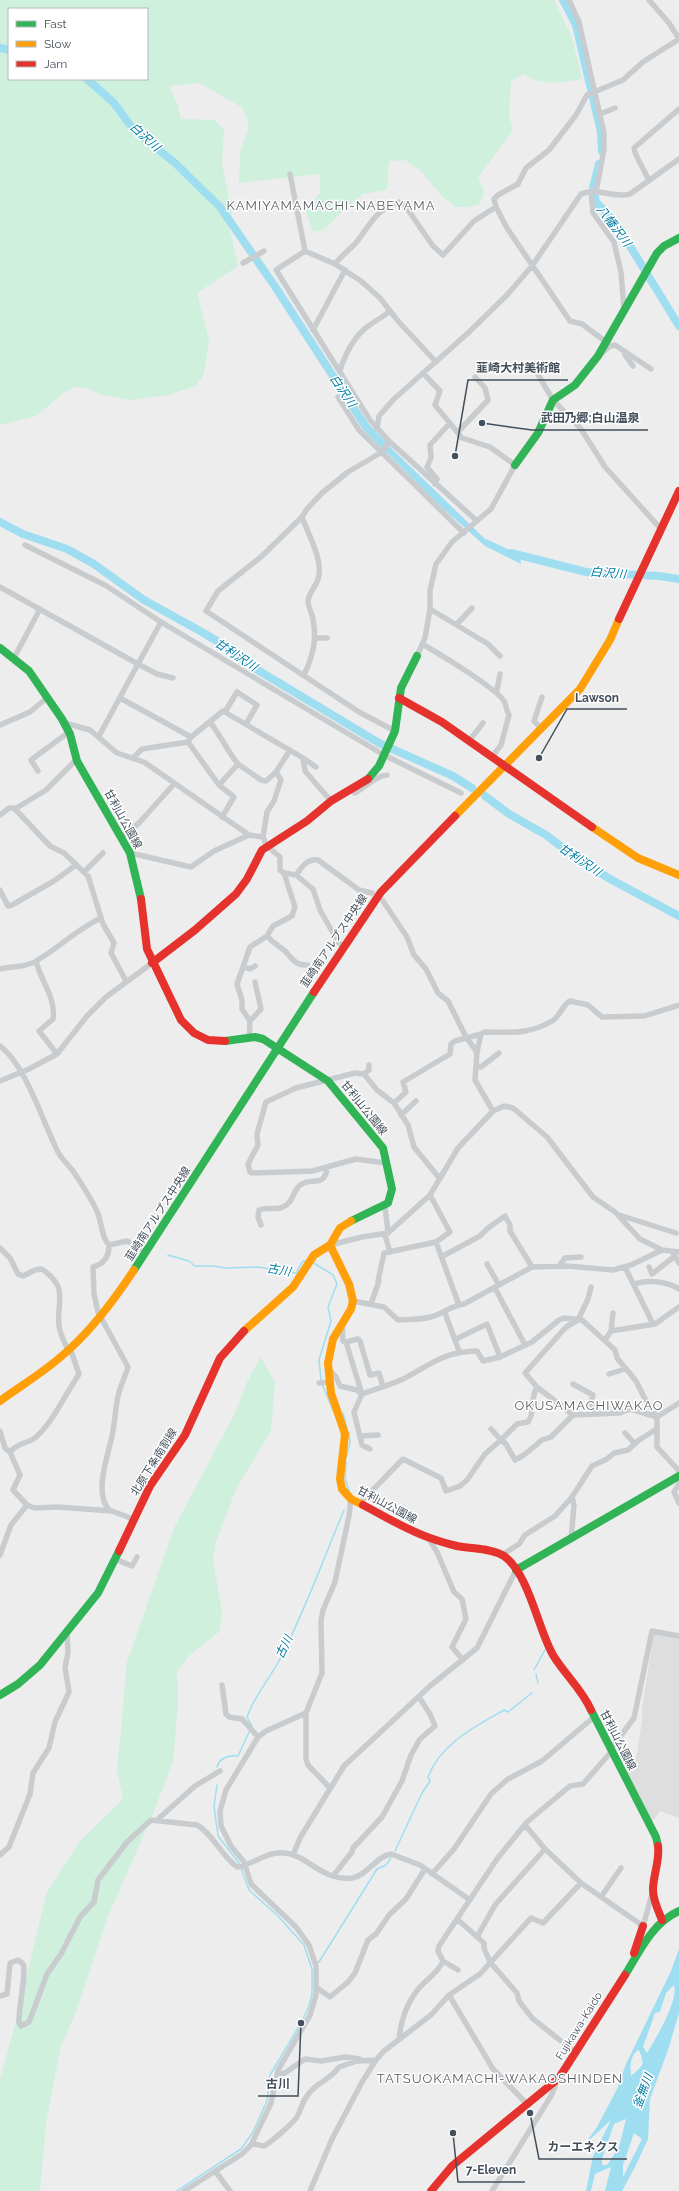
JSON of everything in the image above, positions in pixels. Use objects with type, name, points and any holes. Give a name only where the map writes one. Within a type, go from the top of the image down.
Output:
[{"type":"main road","points":[[515,465],[538,433],[553,400],[575,385],[598,356],[635,290],[650,268],[657,252],[669,242],[679,238]]},
{"type":"main road","name":"韮崎南アルプス中央線","points":[[0,1401],[35,1377],[69,1349],[100,1317],[147,1252],[343,946],[381,892],[580,689],[610,640],[641,569],[679,491]]},
{"type":"main road","name":"甘利山公園線","points":[[0,648],[29,671],[65,723],[69,732],[76,760],[130,853],[138,880],[147,949],[152,963],[181,1020],[194,1033],[214,1040],[259,1037],[328,1081],[383,1148],[392,1188],[388,1203],[385,1206]]},
{"type":"main road","points":[[152,963],[195,930],[236,894],[247,879],[257,856],[267,846],[307,821],[331,801],[365,782],[373,775],[395,731],[399,698],[406,677],[417,656]]},
{"type":"main road","points":[[399,698],[425,710],[617,845],[638,858],[679,875]]},
{"type":"main road","points":[[353,1301],[349,1284],[330,1245],[344,1225],[385,1206]]},
{"type":"main road","name":"北原下条南割線","points":[[0,1695],[18,1684],[40,1665],[98,1593],[150,1486],[185,1435],[220,1358],[234,1341],[293,1287],[309,1265],[314,1255],[330,1245]]},
{"type":"main road","name":"甘利山公園線","points":[[353,1301],[351,1309],[333,1339],[329,1351],[328,1368],[324,1382],[345,1434],[340,1483],[351,1499],[428,1538],[456,1546],[502,1555],[516,1570],[532,1602],[553,1655],[587,1700],[611,1751],[659,1843],[659,1863],[653,1890],[655,1903],[662,1920]]},
{"type":"main road","points":[[516,1570],[571,1540],[679,1476]]},
{"type":"main road","name":"Fujikawa-Kaido","points":[[431,2191],[452,2166],[554,2083],[576,2053],[647,1938],[662,1920],[679,1911]]},
{"type":"main road","points":[[629,1968],[643,1926]]},
{"type":"street","points":[[569,0],[579,22],[593,92],[604,133],[604,149],[593,192],[593,213],[614,242],[621,272],[624,309]]},
{"type":"street","points":[[606,342],[582,324],[570,321],[507,228],[496,207],[494,199],[498,195],[518,184],[526,168],[549,150],[593,92],[623,80],[643,62],[679,39],[669,23],[649,0]]},
{"type":"street","points":[[600,114],[615,108]]},
{"type":"street","points":[[649,181],[642,164],[634,153],[634,148],[679,109]]},
{"type":"street","points":[[377,429],[379,416],[404,389],[436,362],[499,304],[532,266],[581,194],[593,192],[625,196],[679,159]]},
{"type":"street","points":[[290,174],[305,251]]},
{"type":"street","points":[[335,264],[354,244],[376,215],[389,204],[399,202],[404,204],[433,246],[443,255],[474,221],[496,207]]},
{"type":"street","points":[[243,263],[264,251]]},
{"type":"street","points":[[305,251],[335,264],[370,289],[436,362]]},
{"type":"street","points":[[305,251],[276,270],[340,370],[356,400],[377,429],[477,522]]},
{"type":"street","points":[[313,330],[345,270]]},
{"type":"street","points":[[340,370],[346,353],[367,327],[377,322],[390,311]]},
{"type":"street","points":[[598,356],[610,346],[615,346],[651,369]]},
{"type":"street","points":[[620,349],[633,366]]},
{"type":"street","points":[[527,366],[536,371],[553,400],[581,429],[605,467],[660,528]]},
{"type":"street","points":[[417,656],[422,644],[430,609],[430,591],[436,564],[452,542],[492,509],[515,465],[490,447],[479,442],[465,440],[435,405],[440,392],[423,373]]},
{"type":"street","points":[[458,432],[488,400],[486,388],[475,377]]},
{"type":"street","points":[[338,397],[359,430],[464,532]]},
{"type":"street","points":[[436,484],[436,480],[427,467],[431,458],[430,445],[450,423]]},
{"type":"street","points":[[389,441],[382,452],[348,472],[322,493],[307,509],[302,517],[262,556],[218,591],[206,611],[359,712],[395,731]]},
{"type":"street","points":[[302,517],[318,555],[320,568],[319,578],[308,602],[313,618],[315,638],[313,656],[304,675]]},
{"type":"street","points":[[25,545],[105,585],[161,622],[384,755],[461,793]]},
{"type":"street","points":[[0,587],[157,674],[173,678]]},
{"type":"street","points":[[457,624],[472,608]]},
{"type":"street","points":[[14,658],[40,609]]},
{"type":"street","points":[[430,609],[488,644],[500,656]]},
{"type":"street","points":[[99,736],[161,622]]},
{"type":"street","points":[[315,638],[327,638]]},
{"type":"street","points":[[422,644],[494,691],[504,702],[509,715],[501,745],[492,758]]},
{"type":"street","points":[[494,691],[497,690],[499,685],[500,674]]},
{"type":"street","points":[[133,758],[142,749],[189,740],[223,711],[225,712],[237,692],[257,705],[246,724]]},
{"type":"street","points":[[542,697],[534,721],[542,729]]},
{"type":"street","points":[[0,725],[30,712],[48,698]]},
{"type":"street","points":[[120,698],[189,740],[219,785],[234,797],[222,817]]},
{"type":"street","points":[[225,712],[316,767]]},
{"type":"street","points":[[210,722],[238,764],[261,780],[266,781],[276,772],[290,750]]},
{"type":"street","points":[[65,723],[90,730],[118,753],[144,762],[250,835],[263,837]]},
{"type":"street","points":[[469,741],[483,723]]},
{"type":"street","points":[[38,771],[31,760],[69,732]]},
{"type":"street","points":[[303,758],[307,775],[331,801]]},
{"type":"street","points":[[15,809],[46,790],[76,760]]},
{"type":"street","points":[[219,785],[238,764]]},
{"type":"street","points":[[249,1038],[250,1021],[242,1009],[242,1000],[237,984],[250,947],[267,936],[273,926],[292,916],[295,906],[284,874],[280,870],[280,858],[267,846],[263,837],[267,812],[281,780],[276,772]]},
{"type":"street","points":[[351,790],[356,793],[367,787],[378,777],[387,775]]},
{"type":"street","points":[[121,837],[139,823],[174,784]]},
{"type":"street","points":[[0,815],[9,808],[15,809],[50,846],[64,853],[84,872],[91,883],[101,918],[114,943],[111,953],[126,981]]},
{"type":"street","points":[[130,853],[191,868],[214,851],[250,835]]},
{"type":"street","points":[[84,872],[103,853]]},
{"type":"street","points":[[296,875],[308,861],[312,859],[318,860],[359,890],[372,893]]},
{"type":"street","points":[[0,890],[5,903],[8,906],[12,905],[54,881],[76,864]]},
{"type":"street","points":[[284,874],[296,875],[313,890],[320,910],[338,942],[343,946]]},
{"type":"street","points":[[383,901],[407,937],[414,955],[426,969],[431,982],[438,993],[448,1001],[466,1037],[477,1052]]},
{"type":"street","points":[[0,969],[24,966],[36,961],[90,923],[101,918]]},
{"type":"street","points":[[267,936],[285,952],[291,960],[301,966],[308,965]]},
{"type":"street","points":[[36,961],[52,1002],[54,1012],[53,1019],[39,1031],[57,1054]]},
{"type":"street","points":[[0,1081],[21,1073],[57,1054],[87,1016],[126,981],[152,963]]},
{"type":"street","points":[[244,966],[250,969],[255,966]]},
{"type":"street","points":[[250,1021],[261,1009],[255,982]]},
{"type":"street","points":[[394,1103],[406,1092],[403,1082],[450,1054],[451,1044],[466,1037],[484,1032],[523,1032],[552,1021],[560,1014],[564,1004],[570,1001],[588,1005],[602,1017],[644,1016],[679,1005]]},
{"type":"street","points":[[481,1034],[477,1052],[475,1080],[493,1111]]},
{"type":"street","points":[[0,1046],[12,1056],[46,1121],[59,1153],[66,1165],[75,1174],[98,1212],[104,1240],[109,1245]]},
{"type":"street","points":[[477,1065],[481,1067],[499,1053]]},
{"type":"street","points":[[364,1074],[369,1070],[369,1065]]},
{"type":"street","points":[[386,1163],[356,1159],[312,1171],[252,1173],[250,1172],[248,1164],[258,1145],[257,1134],[266,1102],[296,1088],[355,1073],[364,1074],[377,1090],[394,1103],[408,1125],[414,1147],[440,1179]]},
{"type":"street","points":[[401,1115],[416,1101]]},
{"type":"street","points":[[330,1245],[362,1237],[387,1234],[430,1195],[458,1148],[493,1111],[504,1106],[513,1108],[547,1137],[593,1197],[617,1214],[640,1239],[662,1250],[675,1254],[679,1263]]},
{"type":"street","points":[[261,1225],[258,1217],[259,1210],[268,1207],[278,1209],[287,1206],[298,1186],[304,1182],[318,1182],[322,1179],[327,1167]]},
{"type":"street","points":[[370,1304],[378,1281],[384,1254],[436,1242],[450,1232],[430,1195]]},
{"type":"street","points":[[385,1206],[390,1252]]},
{"type":"street","points":[[617,1214],[676,1233]]},
{"type":"street","points":[[442,1256],[480,1236],[488,1228],[505,1216],[510,1225],[510,1231],[532,1267]]},
{"type":"street","points":[[109,1245],[127,1241],[147,1252]]},
{"type":"street","points":[[436,1242],[459,1305]]},
{"type":"street","points":[[109,1245],[107,1256],[101,1264],[93,1267],[94,1294],[100,1317],[119,1353],[128,1365],[118,1395],[112,1436],[103,1472],[104,1498],[106,1506],[110,1511]]},
{"type":"street","points":[[0,1248],[10,1258],[18,1274],[23,1276],[35,1270],[42,1269],[54,1281],[61,1296],[60,1329],[78,1374],[52,1419],[37,1437],[16,1445],[10,1452]]},
{"type":"street","points":[[353,1301],[388,1309],[398,1320],[429,1318],[445,1313],[459,1305],[464,1304],[532,1267],[559,1266],[613,1270],[625,1267],[662,1250]]},
{"type":"street","points":[[649,1267],[652,1274],[675,1254]]},
{"type":"street","points":[[559,1266],[565,1258],[581,1257]]},
{"type":"street","points":[[487,1264],[525,1345]]},
{"type":"street","points":[[625,1267],[653,1324]]},
{"type":"street","points":[[634,1284],[647,1280],[671,1284],[679,1289]]},
{"type":"street","points":[[573,1415],[537,1387],[525,1373],[566,1327],[578,1320],[592,1287]]},
{"type":"street","points":[[611,1331],[653,1324],[679,1307]]},
{"type":"street","points":[[445,1313],[456,1339],[459,1351]]},
{"type":"street","points":[[605,1340],[611,1331],[613,1313]]},
{"type":"street","points":[[362,1394],[403,1379],[431,1361],[459,1351],[477,1351],[483,1361],[500,1357],[532,1342],[559,1320],[564,1318],[582,1320],[615,1350],[617,1358],[636,1380],[644,1397],[657,1417],[657,1448],[679,1471]]},
{"type":"street","points":[[342,1324],[343,1341],[346,1342],[362,1394],[354,1412],[362,1445],[370,1449]]},
{"type":"street","points":[[456,1339],[486,1324],[500,1357]]},
{"type":"street","points":[[346,1342],[358,1339],[360,1341],[370,1375],[379,1373]]},
{"type":"street","points":[[380,1367],[379,1373],[383,1387]]},
{"type":"street","points":[[328,1368],[336,1377],[340,1386],[357,1390],[362,1394]]},
{"type":"street","points":[[608,1374],[625,1369]]},
{"type":"street","points":[[573,1384],[593,1395],[592,1402],[595,1413]]},
{"type":"street","points":[[360,1503],[403,1459],[441,1478],[446,1491],[460,1486],[467,1480],[485,1454],[512,1427],[528,1422],[533,1409],[533,1394],[537,1387]]},
{"type":"street","points":[[491,1429],[500,1440],[506,1444],[515,1460],[524,1455],[542,1440],[551,1437],[573,1415],[620,1413],[630,1409],[657,1417],[679,1403]]},
{"type":"street","points":[[502,1555],[519,1544],[525,1535],[555,1516],[572,1497],[592,1466],[607,1460],[614,1453],[628,1450],[657,1429]]},
{"type":"street","points":[[0,1431],[5,1448],[10,1452],[20,1475],[13,1490],[27,1505],[34,1508],[58,1507],[110,1511],[133,1519]]},
{"type":"street","points":[[625,1433],[635,1444]]},
{"type":"street","points":[[360,1436],[378,1435]]},
{"type":"street","points":[[679,1484],[674,1492],[679,1503]]},
{"type":"street","points":[[571,1540],[574,1505],[572,1497]]},
{"type":"street","points":[[330,1788],[308,1766],[306,1759],[306,1713],[322,1673],[321,1621],[323,1610],[335,1582],[349,1516],[351,1499]]},
{"type":"street","points":[[0,1555],[11,1525],[27,1505]]},
{"type":"street","points":[[428,1538],[454,1592],[462,1599],[466,1619],[452,1647],[463,1660]]},
{"type":"street","points":[[115,1559],[132,1566],[137,1557]]},
{"type":"street","points":[[293,1855],[300,1838],[344,1766],[419,1697],[463,1660],[482,1641],[516,1570]]},
{"type":"street","points":[[458,1970],[443,1961],[438,1951],[439,1946],[497,1859],[525,1825],[570,1786],[583,1784],[611,1751],[634,1718],[652,1631],[679,1636]]},
{"type":"street","points":[[0,1855],[9,1847],[30,1794],[33,1774],[49,1748],[55,1722],[69,1692],[65,1667],[68,1653],[66,1633]]},
{"type":"street","points":[[222,1685],[226,1714],[229,1717],[242,1719],[258,1737]]},
{"type":"street","points":[[333,1876],[352,1852],[353,1848],[382,1816],[402,1780],[417,1744],[435,1726],[430,1714],[419,1697]]},
{"type":"street","points":[[184,2191],[242,2154],[251,2145],[271,2103],[277,2074],[281,2064],[310,2015],[315,2003],[317,1988],[316,1966],[309,1945],[296,1927],[255,1889],[226,1839],[221,1826],[220,1811],[226,1790],[258,1737],[306,1713]]},
{"type":"street","points":[[432,1874],[454,1849],[491,1794],[508,1779],[542,1761],[594,1717]]},
{"type":"street","points":[[157,1820],[195,1786],[220,1771]]},
{"type":"street","points":[[0,1996],[7,1994],[10,1964],[18,1960],[23,1963],[24,1971],[18,2012],[19,2023],[21,2026],[29,2022],[50,1969],[61,1954],[80,1917],[94,1902],[98,1880],[127,1842],[151,1820],[189,1823],[204,1828],[224,1857],[242,1866],[282,1852],[293,1855],[327,1875],[345,1878],[357,1877],[391,1854],[425,1869],[470,1900]]},
{"type":"street","points":[[525,1825],[545,1849],[581,1883],[643,1926],[653,1890]]},
{"type":"street","points":[[477,1937],[495,1905],[545,1849]]},
{"type":"street","points":[[601,1897],[621,1868]]},
{"type":"street","points":[[317,1988],[330,1997],[348,1982],[361,1963],[368,1940],[376,1934],[389,1915],[406,1900],[425,1869]]},
{"type":"street","points":[[310,2191],[332,2139],[362,2082],[384,2050],[431,2015],[449,1995],[480,1974],[530,1918],[542,1922],[581,1883]]},
{"type":"street","points":[[457,1919],[484,1943],[484,1948],[490,1962],[517,1993],[519,2001],[532,2018],[576,2053]]},
{"type":"street","points":[[399,2039],[402,2019],[407,2008],[420,1987],[433,1975],[443,1961]]},
{"type":"street","points":[[449,1995],[493,2069],[528,2105]]},
{"type":"street","points":[[277,2074],[285,2073],[305,2059],[321,2061],[346,2057],[376,2060]]},
{"type":"street","points":[[254,2144],[264,2146],[298,2116],[302,2102],[311,2090],[334,2074],[338,2067],[366,2060]]},
{"type":"street","points":[[492,2191],[551,2096],[555,2087],[554,2083]]},
{"type":"street","points":[[216,2171],[230,2191]]},
{"type":"shaded area","points":[[654,1632],[679,1637],[679,1818],[660,1811],[652,1822],[627,1771],[637,1754],[642,1721],[642,1708]]},
{"type":"green space","points":[[0,0],[554,0],[572,37],[582,79],[566,82],[544,82],[530,78],[523,74],[511,81],[509,114],[513,130],[478,178],[484,191],[480,204],[469,207],[455,207],[440,194],[423,173],[405,160],[389,161],[387,190],[362,194],[323,230],[313,232],[306,211],[320,193],[320,174],[239,183],[240,153],[249,126],[243,108],[199,83],[170,86],[178,106],[181,119],[215,120],[224,130],[222,164],[232,212],[230,230],[238,266],[197,293],[209,340],[204,374],[196,386],[168,395],[130,400],[100,394],[86,388],[75,387],[65,392],[36,416],[0,425]]},
{"type":"green space","points":[[261,1357],[275,1383],[271,1431],[237,1487],[216,1541],[213,1560],[222,1612],[220,1631],[190,1655],[177,1671],[178,1704],[173,1762],[154,1811],[107,1919],[76,2012],[61,2046],[46,2123],[40,2191],[0,2191],[0,2079],[18,2014],[46,1894],[80,1841],[123,1799],[117,1772],[127,1662],[174,1528],[236,1411],[248,1380]]},
{"type":"water","points":[[382,439],[484,538],[520,555],[521,564],[485,546],[437,503],[378,444]]},
{"type":"water","name":"釜無川","points":[[679,1949],[679,2013],[668,2050],[650,2099],[648,2139],[622,2191],[605,2191],[611,2167],[595,2174],[591,2191],[586,2191],[593,2156],[611,2120],[585,2144],[597,2127],[617,2089],[626,2064],[671,1971]],"holes":[[[674,1985],[675,1992],[670,2010],[647,2053],[643,2047],[655,2013],[660,2012],[666,1993]],[[639,2050],[643,2062],[641,2067],[631,2076],[631,2061],[636,2052]],[[626,2119],[619,2147],[607,2165],[602,2165],[602,2159],[614,2124]],[[634,2133],[642,2139],[623,2177],[623,2165]]]},
{"type":"waterway","name":"八幡沢川","points":[[563,0],[576,25],[601,132],[602,151]]},
{"type":"waterway","name":"白沢川","points":[[0,48],[8,50]]},
{"type":"waterway","name":"白沢川","points":[[88,80],[114,103],[133,129],[175,163],[220,207],[276,288],[366,427],[387,448]]},
{"type":"waterway","name":"八幡沢川","points":[[599,164],[593,188],[596,202],[617,225],[679,326]]},
{"type":"waterway","name":"甘利沢川","points":[[0,522],[23,534],[67,549],[94,564],[144,600],[230,649],[256,669],[379,743],[453,776],[472,788]]},
{"type":"waterway","name":"白沢川","points":[[511,553],[586,572],[659,576],[679,579]]},
{"type":"waterway","name":"甘利沢川","points":[[485,796],[509,814],[546,835],[575,857],[610,879],[679,916]]},
{"type":"waterway","name":"古川","points":[[168,1255],[189,1261],[195,1266],[226,1268],[258,1267],[296,1273],[303,1261],[307,1261]]},
{"type":"waterway","name":"古川","points":[[312,1262],[333,1275],[337,1284],[328,1307],[331,1321],[319,1360],[321,1380]]},
{"type":"waterway","name":"古川","points":[[322,1384],[333,1410]]},
{"type":"waterway","name":"古川","points":[[343,1413],[347,1429]]},
{"type":"waterway","name":"古川","points":[[346,1458],[350,1443],[349,1432]]},
{"type":"waterway","name":"古川","points":[[346,1462],[345,1478],[349,1491]]},
{"type":"waterway","name":"古川","points":[[252,1726],[247,1717],[250,1709],[276,1667],[289,1641],[306,1604],[344,1510]]},
{"type":"waterway","points":[[534,1670],[546,1648]]},
{"type":"waterway","points":[[536,1674],[538,1683]]},
{"type":"waterway","points":[[395,1851],[422,1793],[430,1781],[428,1777],[441,1755],[460,1737],[504,1710],[508,1712],[532,1693]]},
{"type":"waterway","name":"古川","points":[[217,1767],[220,1761],[225,1757],[238,1756],[250,1730]]},
{"type":"waterway","name":"古川","points":[[177,2191],[241,2149],[253,2132],[267,2101],[270,2075],[301,2023],[309,2006],[312,1994],[312,1969],[304,1945],[278,1916],[249,1890],[239,1863],[218,1836],[214,1806],[217,1785]]},
{"type":"waterway","points":[[317,1962],[319,1962],[377,1869],[386,1865],[391,1858]]},
{"type":"traffic: fast","points":[[515,465],[538,433],[553,400],[575,385],[598,356],[657,253],[664,246],[679,238]]},
{"type":"traffic: fast","points":[[0,648],[29,671],[62,719],[70,734],[77,761],[130,853],[141,899]]},
{"type":"traffic: fast","points":[[368,779],[379,766],[395,731],[401,688],[417,656]]},
{"type":"traffic: fast","points":[[134,1270],[314,992]]},
{"type":"traffic: fast","points":[[225,1041],[255,1037],[263,1039],[328,1081],[383,1148],[392,1189],[388,1203],[351,1221]]},
{"type":"traffic: fast","points":[[516,1570],[679,1476]]},
{"type":"traffic: fast","points":[[0,1695],[18,1684],[40,1665],[98,1593],[119,1551]]},
{"type":"traffic: fast","points":[[591,1710],[656,1837],[658,1846]]},
{"type":"traffic: fast","points":[[625,1975],[654,1930],[670,1916],[679,1911]]},
{"type":"traffic: slow","points":[[455,816],[580,689],[610,640],[619,619]]},
{"type":"traffic: slow","points":[[592,827],[638,858],[679,875]]},
{"type":"traffic: slow","points":[[351,1221],[340,1228],[330,1245],[349,1284],[353,1301],[351,1309],[333,1339],[328,1363],[331,1393],[345,1434],[340,1479],[342,1489],[351,1499],[363,1505]]},
{"type":"traffic: slow","points":[[244,1331],[293,1287],[314,1255],[330,1245]]},
{"type":"traffic: slow","points":[[0,1401],[36,1376],[79,1340],[108,1306],[134,1270]]},
{"type":"traffic: jam","points":[[619,619],[679,491]]},
{"type":"traffic: jam","points":[[399,698],[442,722],[592,827]]},
{"type":"traffic: jam","points":[[152,963],[195,930],[236,894],[247,879],[262,850],[307,821],[331,801],[368,779]]},
{"type":"traffic: jam","points":[[314,992],[381,892],[455,816]]},
{"type":"traffic: jam","points":[[141,899],[147,949],[181,1020],[194,1033],[208,1040],[225,1041]]},
{"type":"traffic: jam","points":[[119,1551],[150,1486],[185,1435],[220,1358],[244,1331]]},
{"type":"traffic: jam","points":[[363,1505],[397,1524],[424,1536],[463,1547],[493,1551],[504,1556],[513,1564],[527,1588],[553,1655],[583,1695],[591,1710]]},
{"type":"traffic: jam","points":[[658,1846],[653,1894],[662,1920]]},
{"type":"traffic: jam","points":[[634,1953],[643,1926]]},
{"type":"traffic: jam","points":[[431,2191],[452,2166],[559,2078],[625,1975]]},
{"type":"place","name":"武田乃郷;白山温泉","points":[[482,423]]},
{"type":"place","name":"韮崎大村美術館","points":[[455,456]]},
{"type":"place","name":"Lawson","points":[[539,758]]},
{"type":"place","name":"古川","points":[[301,2023]]},
{"type":"place","name":"カーエネクス","points":[[530,2113]]},
{"type":"place","name":"7-Eleven","points":[[453,2133]]},
{"type":"district","name":"KAMIYAMAMACHI-NABEYAMA","points":[[331,205]]},
{"type":"district","name":"OKUSAMACHIWAKAO","points":[[589,1405]]},
{"type":"district","name":"TATSUOKAMACHI-WAKAOSHINDEN","points":[[500,2078]]}]
